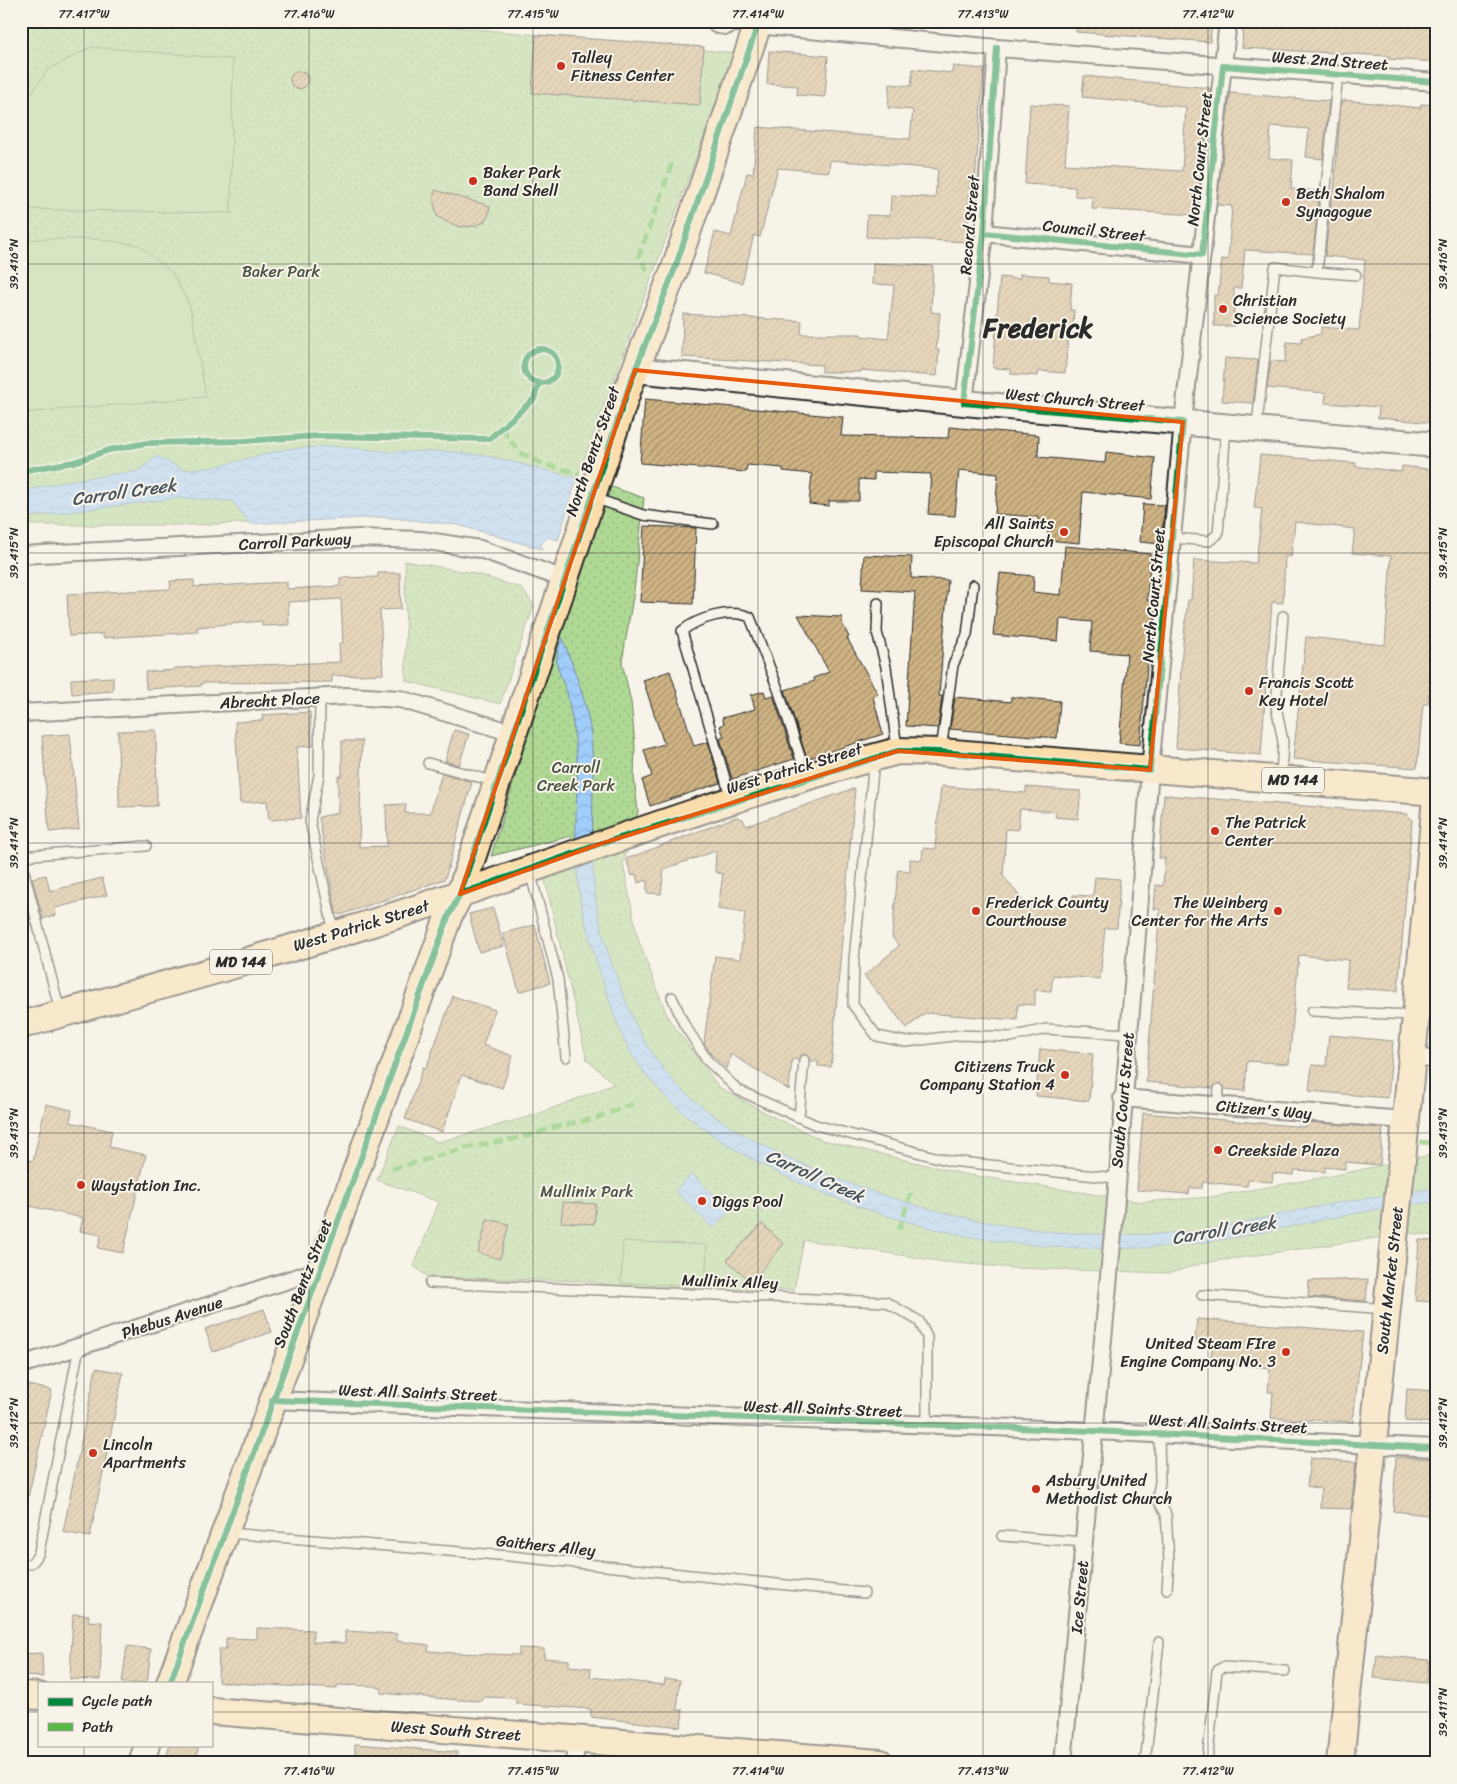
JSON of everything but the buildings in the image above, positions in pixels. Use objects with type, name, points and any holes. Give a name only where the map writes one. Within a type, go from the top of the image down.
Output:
[{"type":"main road","name":"North Bentz Street","points":[[460,894],[591,496],[635,370],[675,268],[759,23]]},
{"type":"main road","name":"West Patrick Street","points":[[21,1024],[335,935],[460,894],[600,844],[886,754],[941,752],[1436,792]]},
{"type":"main road","name":"South Market Street","points":[[1340,1763],[1405,1120],[1425,1058],[1417,1015],[1436,797]]},
{"type":"main road","name":"South Bentz Street","points":[[170,1682],[272,1400],[323,1269],[450,915],[460,894]]},
{"type":"main road","points":[[21,1695],[38,1696]]},
{"type":"main road","name":"West South Street","points":[[212,1711],[575,1751],[690,1752],[879,1763]]},
{"type":"street","name":"West 2nd Street","points":[[718,21],[759,23],[998,48],[1436,82]]},
{"type":"street","name":"North Court Street","points":[[1150,770],[1183,422],[1228,21]]},
{"type":"street","name":"Record Street","points":[[964,403],[984,232],[998,48]]},
{"type":"street","name":"Council Street","points":[[984,232],[1202,254]]},
{"type":"street","name":"West Church Street","points":[[635,370],[964,403],[1436,445]]},
{"type":"street","name":"Carroll Parkway","points":[[21,555],[358,538],[421,540],[480,549],[564,579]]},
{"type":"street","name":"Abrecht Place","points":[[21,712],[320,697],[400,699],[513,733]]},
{"type":"street","name":"South Court Street","points":[[1094,1431],[1111,1252],[1127,1034],[1150,770]]},
{"type":"street","name":"Citizen's Way","points":[[1122,1098],[1405,1120]]},
{"type":"street","name":"Phebus Avenue","points":[[21,1365],[323,1269]]},
{"type":"street","name":"West All Saints Street","points":[[272,1400],[1094,1431],[1436,1448]]},
{"type":"street","name":"Ice Street","points":[[1063,1763],[1094,1431]]},
{"type":"street","points":[[141,1763],[147,1746]]},
{"type":"lane","points":[[1317,272],[1338,74]]},
{"type":"lane","points":[[1258,415],[1275,267],[1356,275]]},
{"type":"lane","points":[[1172,538],[1209,541],[1218,534],[1226,427]]},
{"type":"lane","points":[[591,496],[643,515],[713,524]]},
{"type":"lane","points":[[941,752],[953,665],[967,636],[974,585]]},
{"type":"lane","points":[[878,603],[877,632],[886,667],[886,754],[854,959],[853,1005],[877,1036],[906,1042],[960,1035],[1011,1037],[1046,1029],[1127,1034]]},
{"type":"lane","points":[[732,801],[682,631],[693,623],[730,614],[743,614],[750,617],[778,689],[807,778]]},
{"type":"lane","points":[[1280,780],[1283,742],[1276,706],[1283,616]]},
{"type":"lane","points":[[320,697],[319,775],[310,821],[330,920],[335,935]]},
{"type":"lane","points":[[428,763],[496,782]]},
{"type":"lane","points":[[61,1014],[21,858],[146,846]]},
{"type":"lane","points":[[529,869],[558,979],[566,1057]]},
{"type":"lane","points":[[672,997],[684,1024],[707,1060],[738,1090],[816,1125],[950,1161],[1116,1178]]},
{"type":"lane","points":[[1312,1011],[1417,1015]]},
{"type":"lane","points":[[799,1117],[804,1060]]},
{"type":"lane","points":[[1218,1105],[1219,1088]]},
{"type":"lane","name":"Mullinix Alley","points":[[430,1283],[886,1302],[919,1322],[927,1337],[927,1426]]},
{"type":"lane","points":[[1202,1295],[1386,1309]]},
{"type":"lane","points":[[21,1566],[31,1564],[39,1552],[79,1347]]},
{"type":"lane","points":[[1159,1434],[1160,1482],[1157,1499],[1166,1514],[1169,1560],[1167,1589]]},
{"type":"lane","name":"Gaithers Alley","points":[[224,1533],[510,1556],[864,1594]]},
{"type":"lane","points":[[1002,1536],[1084,1542]]},
{"type":"lane","points":[[1146,1763],[1159,1642]]},
{"type":"lane","points":[[1207,1763],[1217,1671],[1223,1667],[1285,1671]]},
{"type":"highlighted area","points":[[635,370],[1183,422],[1150,770],[898,751],[600,844],[460,894]]},
{"type":"green space","name":"Baker Park","points":[[21,21],[388,21],[735,53],[577,478],[558,540],[548,537],[541,544],[542,549],[459,525],[384,517],[193,525],[21,525]]},
{"type":"green space","points":[[92,47],[233,59],[231,213],[21,209],[21,107],[49,69]]},
{"type":"green space","points":[[98,239],[139,245],[172,273],[190,306],[206,397],[21,413],[21,240]]},
{"type":"green space","name":"Carroll Creek Park","points":[[609,486],[644,498],[634,591],[622,662],[631,702],[635,745],[634,777],[638,812],[623,864],[638,939],[668,1018],[719,1087],[771,1116],[822,1140],[964,1174],[1142,1202],[1210,1197],[1331,1176],[1436,1154],[1436,1236],[1410,1233],[1203,1263],[1170,1273],[1014,1268],[945,1262],[804,1240],[794,1290],[611,1286],[588,1281],[428,1277],[414,1266],[439,1202],[377,1180],[399,1126],[439,1142],[538,1114],[614,1084],[587,1060],[544,876],[578,863],[571,836],[491,856],[561,626]]},
{"type":"green space","points":[[405,561],[473,573],[521,588],[534,605],[500,704],[406,681]]},
{"type":"green space","points":[[623,1241],[707,1245],[705,1286],[621,1283]]},
{"type":"water","name":"Carroll Creek","points":[[333,446],[393,452],[444,451],[488,456],[577,478],[558,540],[548,537],[541,544],[542,549],[459,525],[384,517],[250,524],[232,501],[178,498],[21,518],[21,491],[73,480],[138,471],[157,456],[184,470],[214,467],[286,449]]},
{"type":"water","name":"Carroll Creek","points":[[562,637],[580,685],[589,722],[593,774],[593,874],[595,894],[605,941],[615,972],[632,1016],[646,1044],[663,1069],[683,1091],[706,1110],[730,1126],[756,1142],[812,1168],[899,1200],[988,1222],[1079,1234],[1125,1235],[1190,1231],[1226,1226],[1331,1204],[1436,1188],[1436,1202],[1362,1212],[1215,1241],[1141,1248],[1057,1247],[973,1237],[928,1227],[880,1213],[830,1196],[780,1174],[733,1148],[691,1119],[655,1085],[628,1048],[597,964],[582,908],[577,875],[577,754],[567,693],[557,662]]},
{"type":"water","name":"Diggs Pool","points":[[692,1174],[730,1211],[713,1228],[675,1191]]},
{"type":"marked path","points":[[647,271],[639,256],[673,161]]},
{"type":"marked path","points":[[502,429],[520,453],[543,464],[580,474]]},
{"type":"marked path","points":[[392,1169],[466,1148],[533,1135],[550,1128],[596,1118],[638,1102]]},
{"type":"marked path","points":[[1420,1142],[1436,1143]]},
{"type":"marked path","points":[[899,1230],[911,1193]]},
{"type":"cycle path","points":[[170,1682],[449,915],[460,894],[629,386],[675,268],[759,21]]},
{"type":"cycle path","points":[[460,894],[600,844],[898,751],[941,752],[1150,770],[1183,422],[964,403],[984,233],[997,48]]},
{"type":"cycle path","points":[[984,233],[1202,255],[1223,66],[1436,82]]},
{"type":"cycle path","points":[[541,349],[553,354],[558,366],[553,378],[541,383],[529,378],[524,366],[529,354],[541,349]]},
{"type":"cycle path","points":[[21,471],[74,462],[109,450],[147,443],[245,441],[317,436],[489,439],[534,399],[539,383]]},
{"type":"cycle path","points":[[272,1400],[1094,1431],[1436,1448]]},
{"type":"place","name":"Talley Fitness Center","points":[[561,66]]},
{"type":"place","name":"Baker Park Band Shell","points":[[473,181]]},
{"type":"place","name":"Beth Shalom Synagogue","points":[[1286,202]]},
{"type":"place","name":"Christian Science Society","points":[[1223,309]]},
{"type":"place","name":"All Saints Episcopal Church","points":[[1064,532]]},
{"type":"place","name":"Francis Scott Key Hotel","points":[[1249,691]]},
{"type":"place","name":"The Patrick Center","points":[[1215,831]]},
{"type":"place","name":"Frederick County Courthouse","points":[[976,911]]},
{"type":"place","name":"The Weinberg Center for the Arts","points":[[1278,911]]},
{"type":"place","name":"Citizens Truck Company Station 4","points":[[1065,1075]]},
{"type":"place","name":"Creekside Plaza","points":[[1218,1150]]},
{"type":"place","name":"Waystation Inc.","points":[[81,1185]]},
{"type":"place","name":"Diggs Pool","points":[[702,1201]]},
{"type":"place","name":"United Steam FIre Engine Company No. 3","points":[[1286,1352]]},
{"type":"place","name":"Lincoln Apartments","points":[[93,1453]]},
{"type":"place","name":"Asbury United Methodist Church","points":[[1036,1489]]},
{"type":"district","name":"Frederick","points":[[1038,328]]},
{"type":"park label","name":"Mullinix Park","points":[[587,1191]]}]
